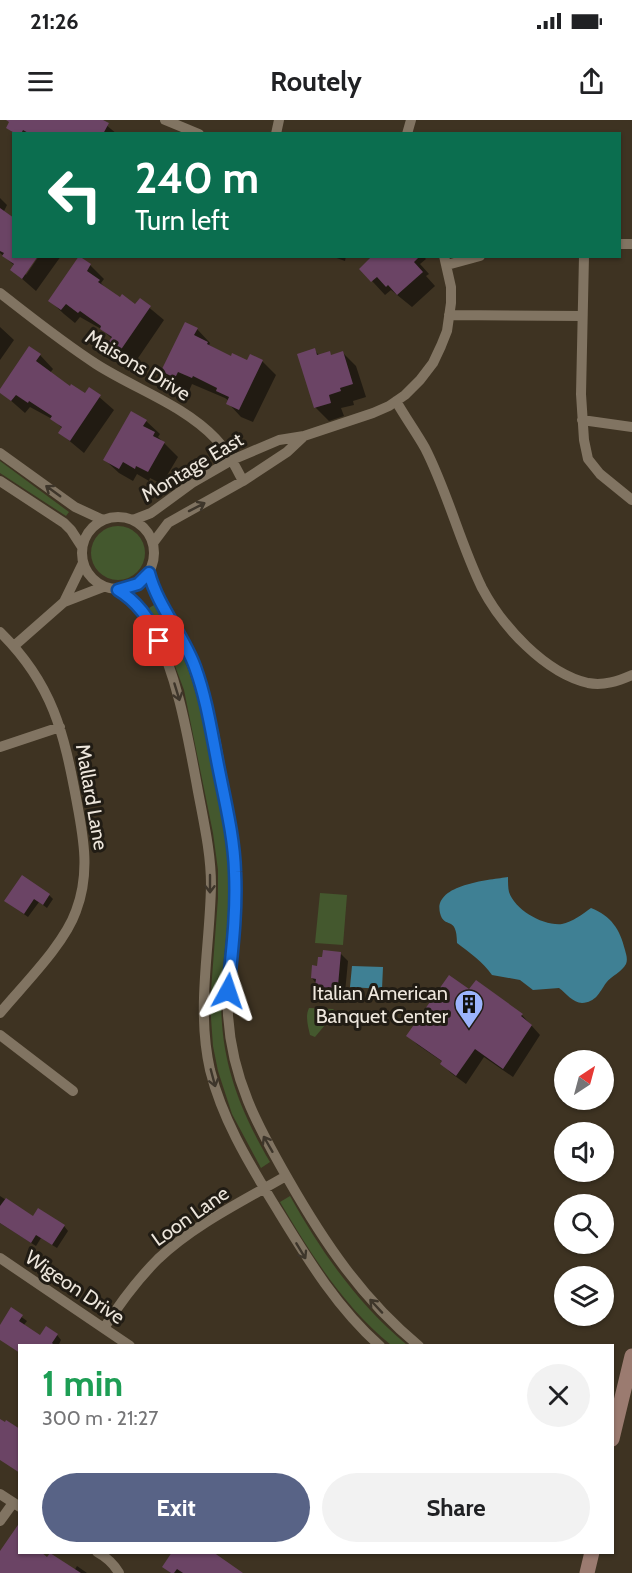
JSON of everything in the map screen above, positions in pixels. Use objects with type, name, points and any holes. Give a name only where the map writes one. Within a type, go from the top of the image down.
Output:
[{"type":"main road","points":[[614,1431],[632,1356]]},
{"type":"main road","points":[[587,1573],[592,1554]]},
{"type":"street","points":[[165,120],[194,132]]},
{"type":"street","points":[[446,261],[466,258]]},
{"type":"street","points":[[584,258],[580,394],[588,459],[600,474],[632,500]]},
{"type":"street","name":"Montage East","points":[[133,520],[152,513],[192,483],[232,460],[279,440],[304,436],[373,413],[396,401],[420,380],[433,363],[441,346],[450,315],[451,287],[446,261]]},
{"type":"street","name":"Maisons Drive","points":[[0,293],[94,363],[193,420],[216,439],[232,460],[243,481]]},
{"type":"street","points":[[450,315],[582,316]]},
{"type":"street","points":[[396,401],[425,448],[483,588],[501,618],[544,661],[566,676],[590,684],[614,683],[632,675]]},
{"type":"street","points":[[582,420],[632,427]]},
{"type":"street","name":"Montage East","points":[[153,543],[163,528],[175,518],[243,481],[287,452],[304,436]]},
{"type":"street","points":[[0,453],[75,507],[103,520]]},
{"type":"street","points":[[0,481],[64,523],[82,547]]},
{"type":"street","points":[[118,590],[138,584],[149,573],[154,559],[153,543],[146,530],[133,520],[118,517],[103,520],[89,531],[82,547],[83,563],[91,578],[103,587],[118,590],[135,602],[152,624],[183,715],[210,868],[210,904],[203,1002],[205,1043],[210,1070],[226,1118],[264,1189],[319,1278],[351,1318],[378,1344]]},
{"type":"street","points":[[64,602],[83,563]]},
{"type":"street","points":[[149,573],[155,591],[192,660],[209,718],[229,819],[236,873],[236,900],[228,991],[230,1035],[244,1097],[261,1133],[316,1228],[346,1271],[379,1310],[417,1344]]},
{"type":"street","points":[[14,646],[64,602],[103,587]]},
{"type":"street","name":"Mallard Lane","points":[[0,632],[14,646],[39,680],[60,727],[69,759],[86,857],[81,893],[66,930],[0,1013]]},
{"type":"street","points":[[0,747],[60,727]]},
{"type":"street","points":[[0,1035],[72,1091]]},
{"type":"street","name":"Loon Lane","points":[[104,1328],[133,1286],[159,1257],[192,1232],[286,1176]]},
{"type":"street","name":"Wigeon Drive","points":[[0,1258],[127,1344]]},
{"type":"street","points":[[0,1494],[16,1505],[0,1521]]},
{"type":"street","points":[[99,1554],[119,1573]]},
{"type":"green space","points":[[0,461],[69,512],[66,516],[0,473]]},
{"type":"green space","points":[[113,526],[123,526],[133,530],[141,538],[145,553],[141,568],[133,576],[123,580],[113,580],[103,576],[95,568],[91,558],[91,548],[95,538],[103,530]]},
{"type":"green space","points":[[154,605],[180,650],[189,671],[204,728],[222,818],[228,854],[229,880],[222,980],[222,1030],[238,1097],[270,1162],[261,1168],[232,1114],[218,1071],[213,1046],[210,1004],[218,870],[213,833],[184,690],[162,631],[149,608]]},
{"type":"green space","points":[[320,893],[347,895],[343,945],[315,943]]},
{"type":"green space","points":[[309,1008],[333,1009],[336,1012],[315,1037],[310,1035],[308,1028]]},
{"type":"green space","points":[[290,1196],[328,1257],[356,1294],[406,1344],[390,1344],[358,1314],[316,1260],[280,1202]]},
{"type":"water","points":[[508,877],[512,899],[523,911],[538,920],[562,924],[573,920],[591,908],[614,924],[623,942],[627,962],[594,999],[579,1003],[559,988],[533,990],[520,980],[492,975],[457,943],[455,928],[444,921],[440,913],[440,903],[445,896],[465,885]]},
{"type":"water","points":[[352,966],[383,967],[382,989],[350,987]]},
{"type":"building","points":[[6,120],[103,120],[109,123],[104,132],[26,132],[23,130],[13,132],[6,128],[9,122]]},
{"type":"building","points":[[0,208],[12,217],[12,258],[37,258],[22,279],[10,270],[14,264],[2,256],[4,253],[0,251]]},
{"type":"building","points":[[78,258],[82,258],[91,264],[87,271],[100,280],[98,282],[120,297],[122,294],[135,304],[140,298],[151,306],[120,351],[108,343],[112,337],[100,329],[101,326],[80,311],[78,313],[66,304],[61,310],[48,301]]},
{"type":"building","points":[[370,258],[418,258],[414,262],[423,272],[397,295],[377,277],[371,282],[359,269]]},
{"type":"building","points":[[185,322],[198,328],[194,335],[231,356],[232,353],[247,360],[250,354],[263,360],[239,410],[226,404],[229,397],[216,391],[217,388],[193,376],[192,378],[178,372],[175,378],[161,371]]},
{"type":"building","points":[[29,346],[41,354],[36,361],[70,386],[71,384],[85,393],[89,387],[101,395],[70,441],[58,433],[62,427],[50,419],[52,416],[16,395],[11,401],[0,393],[0,389]]},
{"type":"building","points":[[315,348],[317,355],[330,351],[331,355],[343,351],[353,384],[329,395],[331,403],[314,408],[297,354]]},
{"type":"building","points":[[131,411],[147,420],[143,426],[155,432],[153,436],[165,442],[148,472],[136,466],[135,469],[123,462],[119,469],[103,460]]},
{"type":"building","points":[[22,875],[50,894],[43,905],[34,899],[24,914],[4,901]]},
{"type":"building","points":[[323,950],[341,952],[337,997],[318,995],[319,986],[315,986],[316,979],[311,978],[312,965],[317,966],[318,957],[322,957]]},
{"type":"building","name":"Italian American Banquet Center","points":[[449,975],[469,989],[476,980],[523,1014],[521,1016],[532,1025],[503,1069],[475,1049],[456,1076],[440,1064],[442,1061],[406,1036]]},
{"type":"building","points":[[6,1198],[33,1216],[38,1208],[65,1225],[52,1245],[36,1235],[31,1243],[0,1223],[0,1206]]},
{"type":"building","points":[[11,1307],[23,1315],[19,1321],[40,1335],[46,1326],[58,1334],[53,1344],[18,1344],[18,1352],[0,1340],[0,1325]]},
{"type":"building","points":[[0,1419],[18,1428],[18,1472],[0,1460]]},
{"type":"building","points":[[18,1525],[18,1554],[43,1554],[47,1557],[52,1554],[81,1573],[0,1573],[0,1551]]},
{"type":"building","points":[[171,1554],[216,1554],[243,1573],[183,1573],[177,1569],[171,1573],[162,1567]]},
{"type":"place","name":"Italian American Banquet Center","points":[[469,1030]]},
{"type":"route","points":[[159,641],[152,624],[142,610],[118,590],[138,584],[149,573],[155,591],[188,652],[203,691],[229,819],[236,873],[236,900],[228,991]]}]
